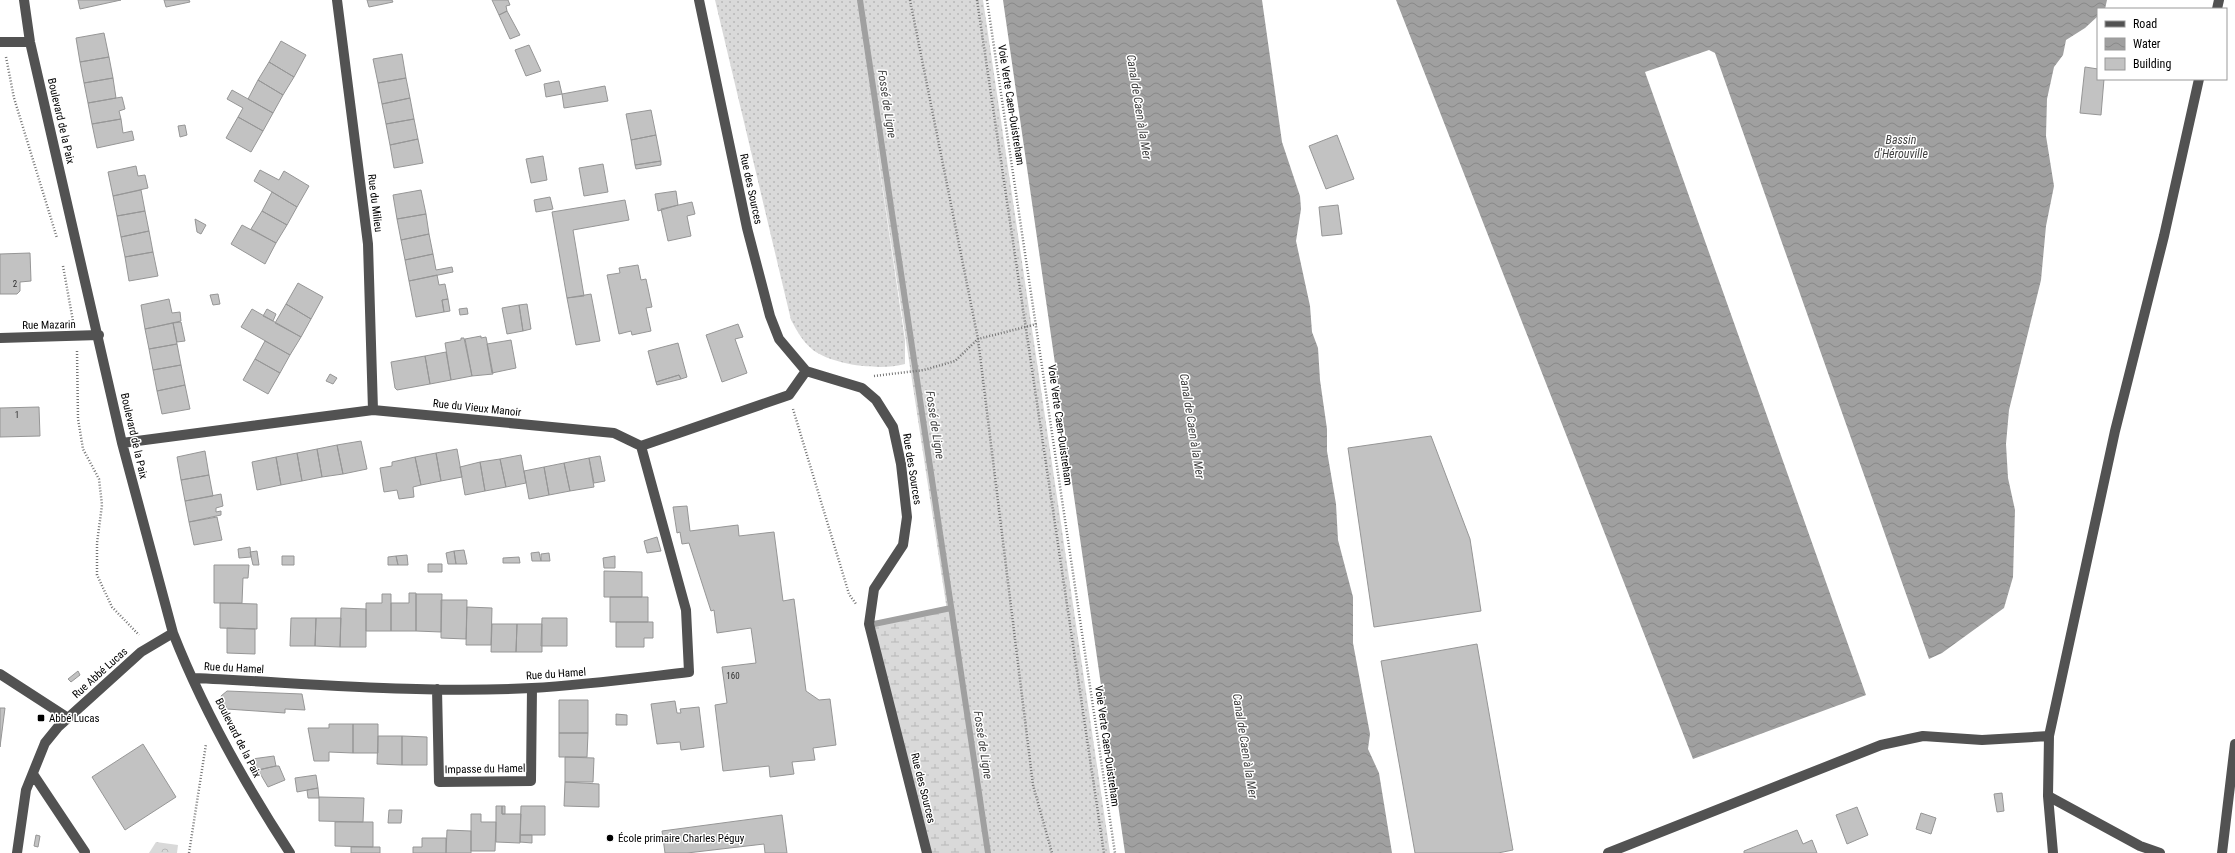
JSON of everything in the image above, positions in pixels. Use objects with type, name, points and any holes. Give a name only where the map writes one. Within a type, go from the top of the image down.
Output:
[{"type":"street","name":"Boulevard de la Paix","points":[[24,0],[30,42],[99,335],[122,443],[173,633],[194,678],[263,812],[290,853]]},
{"type":"street","name":"Rue du Milieu","points":[[337,0],[368,244],[373,410]]},
{"type":"street","name":"Rue des Sources","points":[[700,0],[747,228],[770,316],[779,339],[806,371],[862,388],[876,400],[893,427],[901,464],[907,517],[904,545],[874,589],[870,624],[927,853]]},
{"type":"street","points":[[0,42],[30,42]]},
{"type":"street","points":[[2054,853],[2048,796],[2049,736],[2115,431],[2164,236],[2199,80]]},
{"type":"street","name":"Rue Mazarin","points":[[0,338],[99,335]]},
{"type":"street","points":[[641,446],[789,395],[806,371]]},
{"type":"street","name":"Rue du Vieux Manoir","points":[[122,443],[373,410],[614,433],[641,446]]},
{"type":"street","name":"Rue du Hamel","points":[[194,678],[437,690],[532,688],[608,682],[689,672],[686,610],[641,446]]},
{"type":"street","name":"Rue Abbé Lucas","points":[[17,853],[26,790],[45,743],[68,718],[141,652],[173,633]]},
{"type":"street","points":[[0,674],[68,718]]},
{"type":"street","name":"Impasse du Hamel","points":[[437,690],[439,782],[530,781],[532,688]]},
{"type":"street","points":[[1608,853],[1882,745],[1923,736],[1982,740],[2049,736]]},
{"type":"street","points":[[2222,853],[2235,744]]},
{"type":"street","points":[[33,774],[85,852]]},
{"type":"street","points":[[2048,796],[2140,846],[2160,853]]},
{"type":"path","points":[[910,0],[978,339],[1033,785],[1052,853]]},
{"type":"path","points":[[976,0],[1104,853]]},
{"type":"path","name":"Voie Verte Caen-Ouistreham","points":[[987,0],[1037,324],[1115,853]]},
{"type":"path","points":[[901,373],[924,370],[955,361],[978,339],[1037,324]]},
{"type":"path","points":[[789,395],[849,594],[870,624]]},
{"type":"path","points":[[189,853],[206,743]]},
{"type":"green space","points":[[715,0],[983,0],[1110,853],[988,853],[946,604],[865,71],[905,340],[905,364],[883,367],[870,367],[844,363],[832,360],[822,355],[813,350],[806,343],[791,320]]},
{"type":"green space","points":[[951,608],[988,853],[929,853],[874,624]]},
{"type":"green space","points":[[156,842],[178,845],[177,853],[149,853]]},
{"type":"water","name":"Canal de Caen à la Mer","points":[[1003,0],[1262,0],[1282,142],[1300,196],[1301,209],[1296,241],[1310,306],[1312,332],[1318,348],[1320,380],[1327,429],[1327,451],[1336,504],[1338,540],[1353,597],[1353,643],[1370,734],[1368,749],[1379,773],[1392,853],[1125,853]]},
{"type":"water","name":"Bassin d'Hérouville","points":[[1396,0],[2107,0],[2105,8],[2097,8],[2097,17],[2085,28],[2066,40],[2063,55],[2054,67],[2047,99],[2046,136],[2054,186],[2046,226],[2041,280],[2009,410],[2006,444],[2008,478],[2015,510],[2013,577],[2004,608],[1942,653],[1929,659],[1715,53],[1709,50],[1645,72],[1866,695],[1693,759]]},
{"type":"building","points":[[78,0],[121,0],[80,9]]},
{"type":"building","points":[[164,0],[189,0],[190,2],[166,7]]},
{"type":"building","points":[[367,0],[392,0],[393,2],[369,7]]},
{"type":"building","points":[[492,0],[508,0],[510,5],[506,6],[507,11],[499,15]]},
{"type":"building","points":[[507,11],[520,35],[510,39],[499,15]]},
{"type":"building","points":[[104,33],[109,57],[80,62],[76,38]]},
{"type":"building","points":[[281,41],[306,55],[294,77],[269,62]]},
{"type":"building","points":[[529,45],[541,71],[526,76],[515,50]]},
{"type":"building","points":[[402,54],[406,78],[378,83],[373,59]]},
{"type":"building","points":[[109,57],[113,78],[84,83],[80,62]]},
{"type":"building","points":[[269,62],[294,77],[283,95],[258,80]]},
{"type":"building","points":[[2085,67],[2097,69],[2097,80],[2104,80],[2101,115],[2080,113]]},
{"type":"building","points":[[113,78],[116,98],[88,103],[84,83]]},
{"type":"building","points":[[406,78],[410,98],[382,104],[378,83]]},
{"type":"building","points":[[258,80],[283,95],[273,113],[248,99]]},
{"type":"building","points":[[559,81],[562,94],[546,97],[544,84]]},
{"type":"building","points":[[605,86],[608,101],[564,108],[562,94]]},
{"type":"building","points":[[232,90],[273,113],[263,131],[238,117],[243,108],[227,99]]},
{"type":"building","points":[[122,97],[125,109],[119,111],[121,119],[92,124],[88,103]]},
{"type":"building","points":[[410,98],[414,119],[386,124],[382,104]]},
{"type":"building","points":[[651,110],[656,135],[631,140],[626,114]]},
{"type":"building","points":[[238,117],[263,131],[251,152],[226,138]]},
{"type":"building","points":[[121,119],[123,133],[132,131],[134,140],[97,148],[92,124]]},
{"type":"building","points":[[414,119],[418,139],[390,145],[386,124]]},
{"type":"building","points":[[185,125],[187,135],[180,137],[178,126]]},
{"type":"building","points":[[656,135],[661,161],[635,165],[631,140]]},
{"type":"building","points":[[1337,135],[1354,179],[1326,189],[1309,146]]},
{"type":"building","points":[[418,139],[423,163],[394,168],[390,145]]},
{"type":"building","points":[[543,156],[547,180],[531,183],[526,159]]},
{"type":"building","points":[[661,161],[661,165],[636,169],[635,165]]},
{"type":"building","points":[[603,164],[608,192],[584,196],[579,168]]},
{"type":"building","points":[[136,166],[138,176],[145,175],[148,188],[113,196],[108,172]]},
{"type":"building","points":[[260,170],[279,180],[284,171],[309,186],[297,207],[254,181]]},
{"type":"building","points":[[141,190],[145,211],[117,216],[113,196]]},
{"type":"building","points":[[421,190],[426,214],[397,219],[393,195]]},
{"type":"building","points":[[676,191],[678,205],[658,211],[655,194]]},
{"type":"building","points":[[272,192],[297,207],[287,225],[262,211]]},
{"type":"building","points":[[550,197],[553,209],[536,212],[534,200]]},
{"type":"building","points":[[625,200],[629,220],[573,230],[584,296],[567,298],[552,212]]},
{"type":"building","points":[[692,202],[695,214],[687,216],[691,236],[668,241],[661,209]]},
{"type":"building","points":[[1338,205],[1342,234],[1322,236],[1319,207]]},
{"type":"building","points":[[145,211],[149,231],[121,237],[117,216]]},
{"type":"building","points":[[262,211],[287,225],[276,243],[251,229]]},
{"type":"building","points":[[426,214],[429,234],[401,240],[397,219]]},
{"type":"building","points":[[195,219],[206,225],[201,234],[197,232]]},
{"type":"building","points":[[242,225],[276,243],[265,264],[231,244]]},
{"type":"building","points":[[149,231],[153,252],[125,257],[121,237]]},
{"type":"building","points":[[429,234],[433,254],[405,260],[401,240]]},
{"type":"building","points":[[153,252],[158,276],[129,281],[125,257]]},
{"type":"building","points":[[30,253],[31,281],[20,282],[20,291],[17,294],[0,294],[0,254]]},
{"type":"building","points":[[433,254],[436,270],[452,267],[453,272],[409,281],[405,260]]},
{"type":"building","points":[[638,265],[641,280],[646,279],[652,307],[646,308],[651,331],[632,335],[631,331],[619,334],[607,275],[620,273],[619,268]]},
{"type":"building","points":[[437,275],[439,285],[445,284],[448,299],[442,300],[444,312],[416,317],[409,281]]},
{"type":"building","points":[[298,283],[323,297],[311,319],[286,304]]},
{"type":"building","points":[[218,294],[220,304],[213,305],[210,295]]},
{"type":"building","points":[[591,294],[600,341],[576,345],[567,298]]},
{"type":"building","points":[[169,299],[172,313],[180,312],[181,321],[145,329],[141,305]]},
{"type":"building","points":[[448,299],[450,311],[444,312],[442,300]]},
{"type":"building","points":[[286,304],[311,319],[301,337],[275,323]]},
{"type":"building","points":[[527,304],[531,329],[523,331],[519,305]]},
{"type":"building","points":[[519,305],[523,331],[507,334],[502,308]]},
{"type":"building","points":[[467,308],[468,314],[460,315],[459,309]]},
{"type":"building","points":[[252,309],[301,337],[290,355],[241,327]]},
{"type":"building","points":[[267,309],[276,314],[273,321],[263,316]]},
{"type":"building","points":[[181,322],[185,341],[177,342],[173,323]]},
{"type":"building","points":[[173,323],[177,344],[149,349],[145,329]]},
{"type":"building","points":[[738,324],[743,337],[735,339],[747,373],[722,382],[706,335]]},
{"type":"building","points":[[481,336],[481,338],[486,337],[493,374],[472,376],[465,339]]},
{"type":"building","points":[[461,338],[464,338],[472,376],[451,380],[445,343],[461,340]]},
{"type":"building","points":[[511,340],[516,368],[492,373],[487,344]]},
{"type":"building","points":[[265,341],[290,355],[280,373],[255,359]]},
{"type":"building","points":[[678,343],[687,377],[681,379],[679,375],[656,382],[648,351]]},
{"type":"building","points":[[177,344],[181,365],[153,370],[149,349]]},
{"type":"building","points":[[446,352],[451,380],[430,384],[425,356]]},
{"type":"building","points":[[425,356],[430,384],[397,390],[395,388],[391,362]]},
{"type":"building","points":[[255,359],[280,373],[268,394],[243,380]]},
{"type":"building","points":[[181,365],[185,385],[157,391],[153,370]]},
{"type":"building","points":[[330,374],[337,378],[333,384],[326,381]]},
{"type":"building","points":[[679,375],[681,379],[657,385],[656,382]]},
{"type":"building","points":[[185,385],[190,409],[162,414],[157,391]]},
{"type":"building","points":[[39,407],[40,436],[0,437],[0,408]]},
{"type":"building","points":[[1431,436],[1470,539],[1481,611],[1374,627],[1348,448]]},
{"type":"building","points":[[361,441],[367,469],[343,474],[337,445]]},
{"type":"building","points":[[337,445],[343,474],[322,477],[317,449]]},
{"type":"building","points":[[317,449],[322,477],[302,481],[297,453]]},
{"type":"building","points":[[457,449],[462,477],[441,481],[436,453]]},
{"type":"building","points":[[205,451],[209,475],[181,480],[177,457]]},
{"type":"building","points":[[297,453],[302,481],[281,485],[276,457]]},
{"type":"building","points":[[436,453],[441,481],[421,485],[415,457]]},
{"type":"building","points":[[521,455],[526,483],[506,487],[500,459]]},
{"type":"building","points":[[600,456],[605,481],[594,483],[589,458]]},
{"type":"building","points":[[276,457],[281,485],[257,490],[252,462]]},
{"type":"building","points":[[415,457],[421,485],[413,487],[414,497],[399,499],[397,490],[384,492],[380,468],[392,466],[392,462]]},
{"type":"building","points":[[589,458],[594,487],[570,491],[564,463]]},
{"type":"building","points":[[500,459],[506,487],[485,491],[480,462]]},
{"type":"building","points":[[480,462],[485,491],[465,495],[460,467]]},
{"type":"building","points":[[564,463],[570,491],[549,495],[544,467]]},
{"type":"building","points":[[544,467],[549,495],[529,499],[524,471]]},
{"type":"building","points":[[209,475],[213,496],[185,501],[181,480]]},
{"type":"building","points":[[221,494],[223,506],[216,508],[216,512],[221,511],[221,515],[189,522],[185,501]]},
{"type":"building","points":[[687,506],[690,531],[738,525],[739,536],[774,532],[783,601],[794,599],[806,691],[819,700],[830,699],[836,745],[813,748],[815,760],[792,762],[794,774],[770,777],[769,766],[723,771],[715,705],[727,703],[722,667],[756,663],[751,628],[717,633],[714,610],[711,611],[689,543],[682,544],[680,532],[677,533],[673,507]]},
{"type":"building","points":[[217,517],[222,540],[194,545],[189,522]]},
{"type":"building","points":[[657,537],[661,551],[647,553],[644,541]]},
{"type":"building","points":[[250,547],[251,557],[239,558],[238,549]]},
{"type":"building","points":[[464,550],[467,564],[456,564],[454,551]]},
{"type":"building","points":[[257,551],[259,565],[253,565],[250,552]]},
{"type":"building","points":[[454,551],[456,564],[448,564],[446,553]]},
{"type":"building","points":[[539,552],[541,561],[532,561],[531,553]]},
{"type":"building","points":[[549,553],[550,561],[541,561],[541,554]]},
{"type":"building","points":[[407,555],[408,565],[398,565],[396,556]]},
{"type":"building","points":[[282,556],[294,556],[294,565],[282,565]]},
{"type":"building","points":[[396,556],[398,565],[388,565],[388,557]]},
{"type":"building","points":[[615,556],[615,568],[604,568],[603,558]]},
{"type":"building","points":[[519,557],[520,563],[503,563],[503,558]]},
{"type":"building","points":[[428,564],[442,564],[442,572],[428,572]]},
{"type":"building","points":[[214,565],[249,565],[248,578],[243,578],[242,603],[214,603]]},
{"type":"building","points":[[604,571],[642,572],[642,597],[604,597]]},
{"type":"building","points":[[409,593],[416,593],[416,631],[391,631],[391,603],[409,603]]},
{"type":"building","points":[[382,594],[391,594],[391,631],[366,631],[366,603],[382,603]]},
{"type":"building","points":[[416,594],[442,594],[441,632],[416,631]]},
{"type":"building","points":[[610,597],[648,597],[648,622],[610,622]]},
{"type":"building","points":[[441,600],[467,600],[466,639],[441,638]]},
{"type":"building","points":[[220,603],[257,604],[257,629],[220,628]]},
{"type":"building","points":[[467,607],[492,608],[491,645],[466,645]]},
{"type":"building","points":[[341,608],[366,609],[366,647],[340,647]]},
{"type":"building","points":[[291,618],[316,618],[315,646],[290,646]]},
{"type":"building","points":[[316,618],[341,618],[340,647],[315,646]]},
{"type":"building","points":[[542,618],[567,618],[567,646],[541,646]]},
{"type":"building","points":[[616,622],[653,622],[653,638],[644,638],[644,647],[616,647]]},
{"type":"building","points":[[492,624],[517,624],[516,652],[491,652]]},
{"type":"building","points":[[517,624],[542,624],[542,652],[516,652]]},
{"type":"building","points":[[227,628],[255,629],[255,654],[227,653]]},
{"type":"building","points":[[1477,644],[1513,850],[1498,853],[1415,853],[1381,661]]},
{"type":"building","points":[[78,671],[80,675],[71,682],[68,679]]},
{"type":"building","points":[[227,691],[302,694],[305,710],[285,709],[285,713],[227,709],[221,696]]},
{"type":"building","points":[[559,700],[588,700],[588,733],[559,733]]},
{"type":"building","points":[[675,701],[677,713],[681,713],[680,709],[699,707],[704,747],[681,750],[680,742],[657,744],[651,704]]},
{"type":"building","points":[[0,708],[5,708],[0,747]]},
{"type":"building","points":[[616,714],[627,715],[627,725],[616,725]]},
{"type":"building","points":[[329,724],[353,724],[353,753],[329,752],[329,761],[314,761],[308,728],[329,728]]},
{"type":"building","points":[[353,724],[378,724],[378,753],[353,753]]},
{"type":"building","points":[[559,733],[588,733],[587,757],[559,757]]},
{"type":"building","points":[[378,736],[402,736],[402,765],[377,764]]},
{"type":"building","points":[[402,736],[427,737],[427,765],[402,765]]},
{"type":"building","points":[[143,744],[176,797],[125,830],[92,777]]},
{"type":"building","points":[[274,756],[276,766],[258,770],[252,759]]},
{"type":"building","points":[[565,757],[594,758],[593,782],[565,782]]},
{"type":"building","points":[[279,766],[285,780],[268,787],[258,770]]},
{"type":"building","points":[[316,775],[318,788],[297,792],[295,778]]},
{"type":"building","points":[[565,782],[599,784],[599,807],[564,806]]},
{"type":"building","points":[[318,788],[319,798],[308,798],[307,790]]},
{"type":"building","points":[[2002,793],[2004,811],[1997,812],[1994,794]]},
{"type":"building","points":[[319,797],[364,798],[363,822],[319,821]]},
{"type":"building","points":[[496,806],[502,806],[502,814],[521,814],[520,843],[496,842]]},
{"type":"building","points":[[502,806],[505,806],[505,814],[502,814]]},
{"type":"building","points":[[521,806],[545,806],[545,835],[520,835]]},
{"type":"building","points":[[1857,807],[1868,835],[1847,844],[1836,815]]},
{"type":"building","points":[[389,810],[402,810],[401,823],[388,823]]},
{"type":"building","points":[[1921,813],[1936,818],[1931,834],[1916,829]]},
{"type":"building","points":[[471,814],[481,814],[481,822],[496,822],[495,851],[471,851]]},
{"type":"building","points":[[782,815],[787,853],[765,853],[764,844],[687,853],[665,853],[662,831]]},
{"type":"building","points":[[335,822],[373,822],[373,847],[335,846]]},
{"type":"building","points":[[447,830],[471,831],[471,853],[446,853]]},
{"type":"building","points":[[1797,830],[1803,844],[1812,840],[1817,853],[1744,853],[1744,851]]},
{"type":"building","points":[[36,835],[40,836],[38,847],[34,846]]},
{"type":"building","points":[[520,835],[532,835],[532,843],[520,842]]},
{"type":"building","points":[[422,838],[446,838],[446,853],[413,853],[413,847],[422,847]]},
{"type":"building","points":[[351,847],[380,847],[380,853],[351,853]]},
{"type":"waterway","name":"Fossé de Ligne","points":[[860,0],[988,853]]},
{"type":"waterway","points":[[874,624],[951,608]]},
{"type":"place","name":"Abbé Lucas","points":[[41,718]]},
{"type":"place","name":"École primaire Charles Péguy","points":[[610,838]]}]
